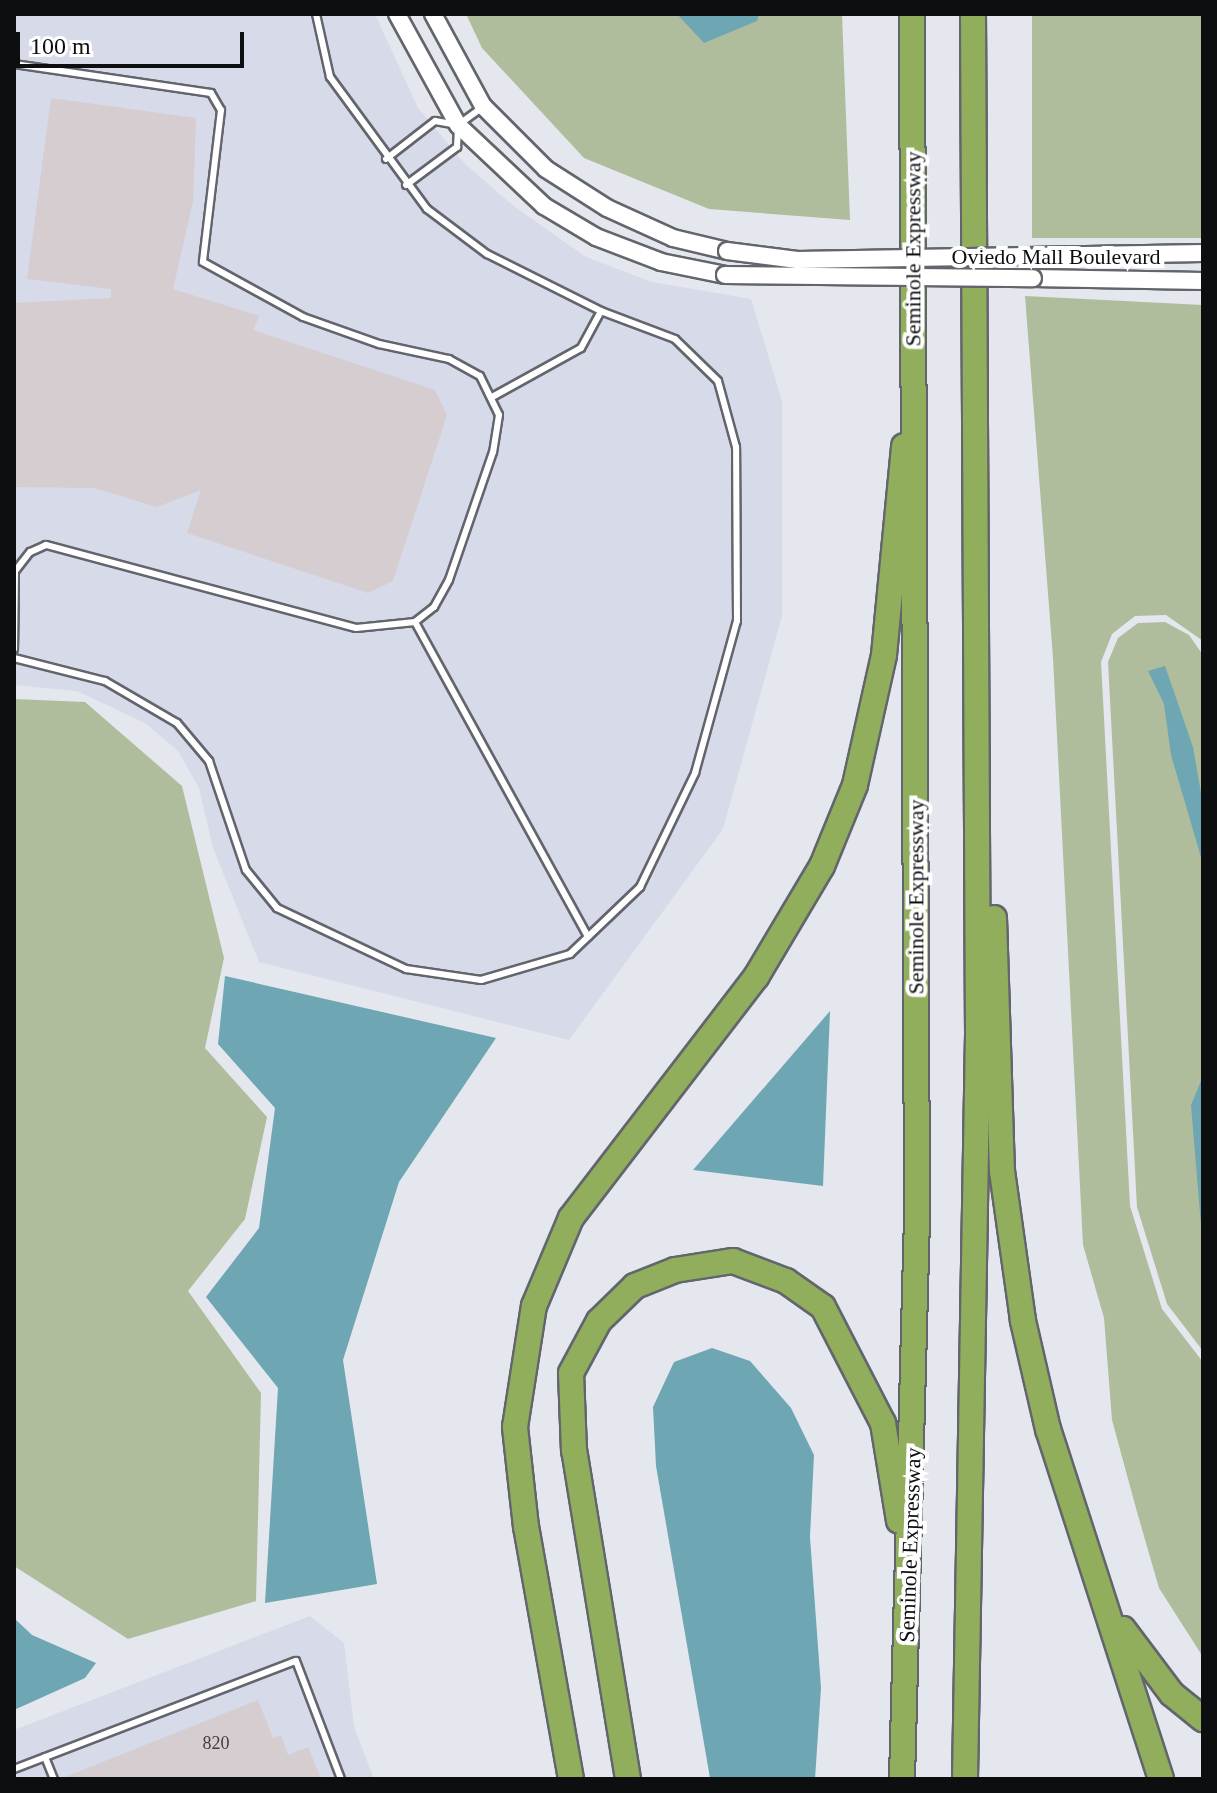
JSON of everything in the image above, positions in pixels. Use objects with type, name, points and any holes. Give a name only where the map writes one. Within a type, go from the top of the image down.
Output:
[{"type":"highway","name":"Seminole Expressway","points":[[902,1779],[917,1219],[906,487],[913,392],[912,14]]},
{"type":"highway","points":[[965,1779],[974,1540],[978,632],[973,14]]},
{"type":"highway","points":[[571,1779],[526,1527],[515,1427],[534,1306],[571,1218],[756,977],[822,866],[855,785],[884,655],[906,487]]},
{"type":"highway","points":[[978,632],[992,786],[996,1052],[1012,1258],[1048,1429],[1161,1779]]},
{"type":"highway","points":[[628,1779],[574,1451],[571,1373],[599,1321],[635,1286],[675,1270],[733,1261],[786,1281],[823,1307],[856,1365],[883,1423],[899,1509],[905,1707]]},
{"type":"highway","points":[[1096,1580],[1135,1653],[1203,1719]]},
{"type":"street","name":"Oviedo Mall Boulevard","points":[[397,14],[458,125],[544,206],[596,237],[661,262],[725,275],[1203,281]]},
{"type":"street","name":"Oviedo Mall Boulevard","points":[[433,14],[483,106],[546,169],[607,208],[673,238],[727,251],[797,260],[1203,253]]},
{"type":"lane","points":[[14,658],[105,681],[177,723],[209,761],[246,870],[277,908],[406,969],[481,980],[570,954],[640,887],[695,773],[737,621],[736,447],[718,381],[675,339],[601,311],[487,254],[406,185],[330,77],[316,14]]},
{"type":"lane","points":[[14,64],[211,93],[221,110],[202,247],[211,270],[259,288],[303,317],[379,344],[449,359],[480,376],[494,396],[499,415],[493,452],[449,580],[434,607],[415,622],[356,628],[46,545],[30,552],[15,571],[14,649]]},
{"type":"lane","points":[[386,159],[435,121],[458,125],[483,106]]},
{"type":"lane","points":[[406,185],[457,147],[458,125]]},
{"type":"lane","points":[[494,396],[581,348],[601,311]]},
{"type":"lane","points":[[415,622],[588,937]]},
{"type":"lane","points":[[14,1769],[296,1661],[341,1779]]},
{"type":"lane","points":[[45,1757],[54,1779]]},
{"type":"shaded area","points":[[14,14],[375,14],[418,108],[465,164],[515,207],[586,257],[652,282],[751,299],[782,401],[782,616],[723,829],[569,1040],[259,962],[213,848],[199,788],[178,751],[145,723],[77,691],[14,685]]},
{"type":"shaded area","points":[[310,1616],[344,1643],[354,1727],[374,1779],[14,1779],[14,1730]]},
{"type":"green space","points":[[466,14],[842,14],[850,220],[709,209],[584,158],[482,48]]},
{"type":"green space","points":[[1032,14],[1203,14],[1203,238],[1032,238]]},
{"type":"green space","points":[[1025,296],[1203,305],[1203,641],[1166,615],[1135,616],[1112,634],[1101,662],[1130,1206],[1162,1309],[1203,1362],[1203,1657],[1159,1588],[1112,1420],[1104,1318],[1083,1245],[1053,658]]},
{"type":"green space","points":[[1165,622],[1189,635],[1203,655],[1203,1351],[1167,1304],[1137,1207],[1108,662],[1118,638],[1138,623]]},
{"type":"green space","points":[[14,699],[85,702],[182,786],[224,958],[205,1048],[267,1117],[245,1219],[188,1291],[261,1393],[256,1601],[128,1639],[14,1566]]},
{"type":"water","points":[[677,14],[759,14],[757,21],[704,43]]},
{"type":"water","points":[[1165,666],[1193,747],[1203,804],[1203,864],[1171,755],[1164,704],[1148,671]]},
{"type":"water","points":[[225,976],[496,1038],[399,1182],[343,1360],[377,1584],[265,1603],[278,1388],[206,1297],[259,1228],[275,1108],[218,1044]]},
{"type":"water","points":[[830,1011],[823,1186],[693,1170]]},
{"type":"water","points":[[1203,1076],[1203,1249],[1191,1105]]},
{"type":"water","points":[[712,1348],[750,1361],[791,1408],[814,1455],[810,1537],[821,1688],[815,1779],[710,1778],[656,1466],[653,1407],[674,1362]]},
{"type":"water","points":[[14,1618],[32,1635],[96,1663],[85,1678],[14,1710]]},
{"type":"building","points":[[51,98],[196,118],[193,202],[173,289],[259,316],[253,330],[435,390],[447,415],[393,581],[368,593],[187,533],[201,490],[157,507],[94,488],[14,487],[14,303],[111,298],[111,289],[27,279]]},
{"type":"building","points":[[258,1700],[273,1738],[281,1735],[288,1755],[308,1747],[321,1779],[60,1779]]}]
